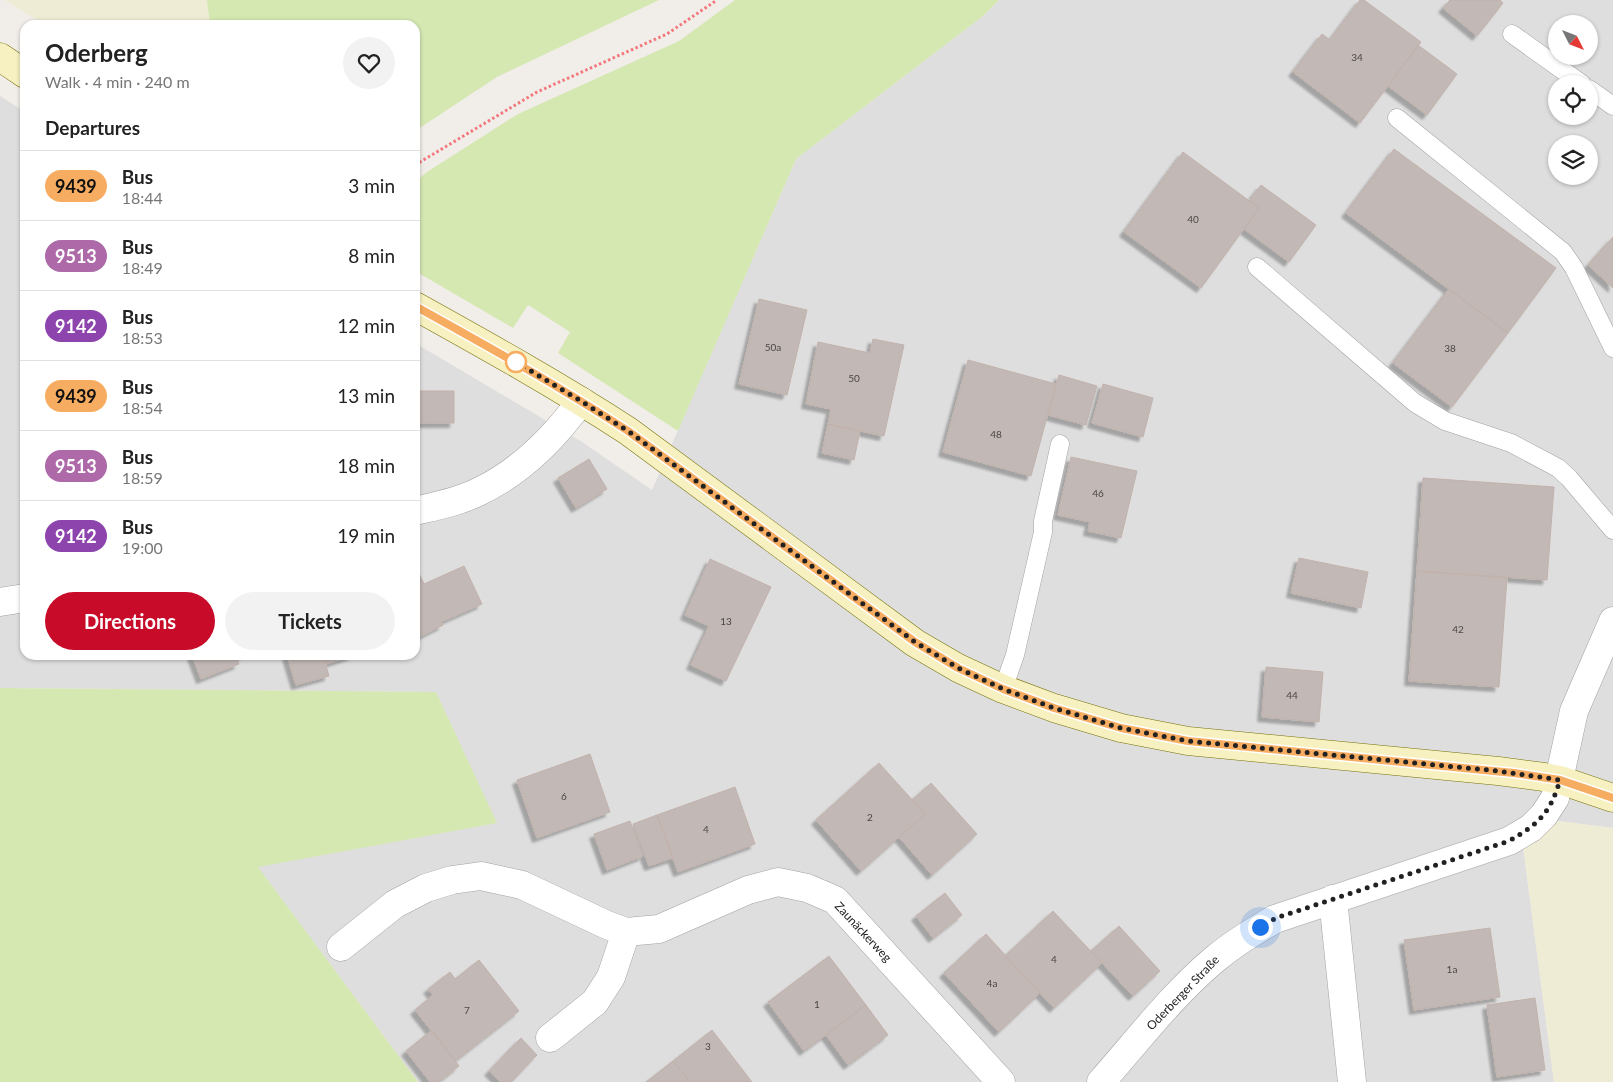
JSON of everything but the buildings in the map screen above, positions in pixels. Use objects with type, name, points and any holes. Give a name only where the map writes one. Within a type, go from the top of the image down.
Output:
[{"type":"main road","points":[[0,57],[20,71]]},
{"type":"main road","points":[[420,309],[504,355],[628,431],[915,642],[958,668],[1003,689],[1054,708],[1112,725],[1188,741],[1498,771],[1560,780],[1613,798]]},
{"type":"street","points":[[420,510],[478,493],[502,479],[553,438],[581,401]]},
{"type":"street","points":[[0,602],[20,599]]},
{"type":"street","name":"Oderberger Straße","points":[[1101,1082],[1178,995],[1214,960],[1245,936],[1276,918],[1509,841],[1530,828],[1544,816],[1555,798],[1574,711],[1613,621]]},
{"type":"street","name":"Zaunäckerweg","points":[[341,947],[395,904],[426,888],[452,880],[481,876],[522,885],[626,932],[659,929],[748,890],[778,882],[808,888],[835,900],[1001,1082]]},
{"type":"street","points":[[1333,899],[1352,1082]]},
{"type":"street","points":[[550,1038],[595,1002],[611,977],[626,932]]},
{"type":"lane","points":[[1512,34],[1569,75]]},
{"type":"lane","points":[[1598,95],[1613,106]]},
{"type":"lane","points":[[1397,118],[1563,252],[1574,268],[1613,348]]},
{"type":"lane","points":[[1257,267],[1415,403],[1445,421],[1511,443],[1558,468],[1569,478],[1613,530]]},
{"type":"lane","points":[[1003,689],[1015,655],[1043,532],[1043,521],[1060,444]]},
{"type":"path","points":[[420,162],[537,92],[667,34],[717,0]]},
{"type":"shaded area","points":[[5,0],[207,0],[209,20],[37,20]]},
{"type":"shaded area","points":[[999,0],[1613,0],[1613,828],[1558,821],[1522,839],[1554,1082],[418,1082],[257,866],[496,823],[436,692],[0,688],[0,96],[20,109],[20,660],[420,660],[420,346],[579,440],[652,490],[796,159],[983,16]]},
{"type":"shaded area","points":[[1558,821],[1613,828],[1613,1082],[1554,1082],[1522,839]]},
{"type":"green space","points":[[207,0],[659,0],[497,77],[420,128],[420,20],[209,20]]},
{"type":"green space","points":[[735,0],[999,0],[983,16],[796,159],[678,431],[558,353],[570,332],[528,305],[513,328],[420,274],[420,178],[518,114],[679,41]]},
{"type":"green space","points":[[0,688],[436,692],[497,823],[258,867],[418,1082],[0,1082]]},
{"type":"bus line","name":"9439","points":[[420,309],[504,355],[628,431],[915,642],[958,668],[1003,689],[1054,708],[1121,728],[1188,741],[1544,777],[1560,780],[1613,798]]},
{"type":"route","points":[[516,362],[628,431],[915,642],[958,668],[1003,689],[1054,708],[1121,728],[1188,741],[1498,771],[1560,780],[1555,798],[1544,816],[1530,828],[1509,841],[1276,918],[1260,927]]}]
